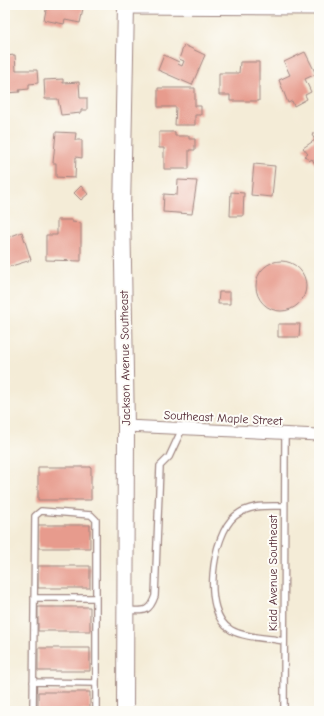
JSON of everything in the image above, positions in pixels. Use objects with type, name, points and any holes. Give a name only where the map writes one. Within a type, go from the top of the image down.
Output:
[{"type":"main road","name":"Jackson Avenue Southeast","points":[[125,711],[126,426],[122,210],[126,6]]},
{"type":"street","points":[[126,6],[319,9]]},
{"type":"street","name":"Southeast Maple Street","points":[[126,426],[285,435],[319,435]]},
{"type":"lane","points":[[125,610],[143,611],[151,606],[155,596],[160,466],[169,457],[182,429]]},
{"type":"lane","name":"Kidd Avenue Southeast","points":[[284,711],[285,435]]},
{"type":"lane","points":[[284,506],[249,508],[236,515],[227,524],[221,534],[212,587],[215,611],[222,622],[230,630],[240,634],[284,641]]},
{"type":"lane","points":[[33,711],[35,516],[41,511],[91,515],[96,520],[96,711]]},
{"type":"lane","points":[[34,598],[96,598]]},
{"type":"lane","points":[[33,682],[96,683]]},
{"type":"building","points":[[47,5],[84,5],[80,23],[65,20],[64,24],[44,20]]},
{"type":"building","points":[[184,45],[205,55],[192,85],[158,70],[164,55],[179,62],[178,64],[182,66],[184,61],[179,59]]},
{"type":"building","points":[[305,52],[316,74],[305,79],[311,92],[305,95],[307,99],[294,106],[292,101],[288,103],[279,80],[290,75],[284,62]]},
{"type":"building","points":[[15,55],[16,70],[37,70],[38,83],[29,84],[29,89],[19,90],[20,92],[6,93],[5,56]]},
{"type":"building","points":[[240,62],[259,62],[259,101],[230,101],[230,95],[219,95],[219,73],[239,73]]},
{"type":"building","points":[[63,79],[63,83],[79,82],[80,98],[87,98],[87,110],[81,110],[81,113],[61,115],[58,99],[45,99],[44,80]]},
{"type":"building","points":[[158,88],[195,88],[195,106],[201,106],[201,115],[195,115],[195,125],[175,125],[176,107],[158,107]]},
{"type":"building","points":[[319,130],[319,166],[317,167],[312,159],[309,161],[305,156],[308,154],[303,148],[315,140],[312,135]]},
{"type":"building","points":[[56,132],[76,133],[75,140],[82,140],[82,158],[76,157],[75,178],[56,177],[56,163],[53,163]]},
{"type":"building","points":[[159,132],[175,132],[175,136],[189,136],[189,139],[195,139],[195,150],[189,150],[189,169],[164,169],[164,148],[159,148]]},
{"type":"building","points":[[254,164],[275,166],[272,197],[251,195]]},
{"type":"building","points":[[178,180],[197,181],[192,214],[163,212],[164,194],[177,195]]},
{"type":"building","points":[[81,186],[88,194],[81,200],[74,193]]},
{"type":"building","points":[[231,192],[244,193],[243,216],[230,216]]},
{"type":"building","points":[[57,220],[72,220],[72,222],[81,223],[81,261],[46,260],[46,235],[57,235]]},
{"type":"building","points":[[22,232],[31,260],[5,268],[5,246],[8,245],[6,238]]},
{"type":"building","points":[[281,261],[295,265],[302,272],[306,286],[302,300],[295,307],[281,311],[267,307],[260,300],[256,286],[260,272],[267,265]]},
{"type":"building","points":[[219,292],[230,292],[230,304],[218,304]]},
{"type":"building","points":[[278,324],[300,324],[299,337],[278,337]]},
{"type":"building","points":[[38,467],[91,467],[91,500],[38,500]]},
{"type":"building","points":[[38,525],[90,525],[90,548],[38,548]]},
{"type":"building","points":[[38,566],[90,566],[90,588],[38,588]]},
{"type":"building","points":[[38,607],[90,607],[90,631],[38,631]]},
{"type":"building","points":[[38,648],[90,648],[90,671],[38,671]]},
{"type":"building","points":[[38,692],[90,692],[90,711],[38,711]]}]
